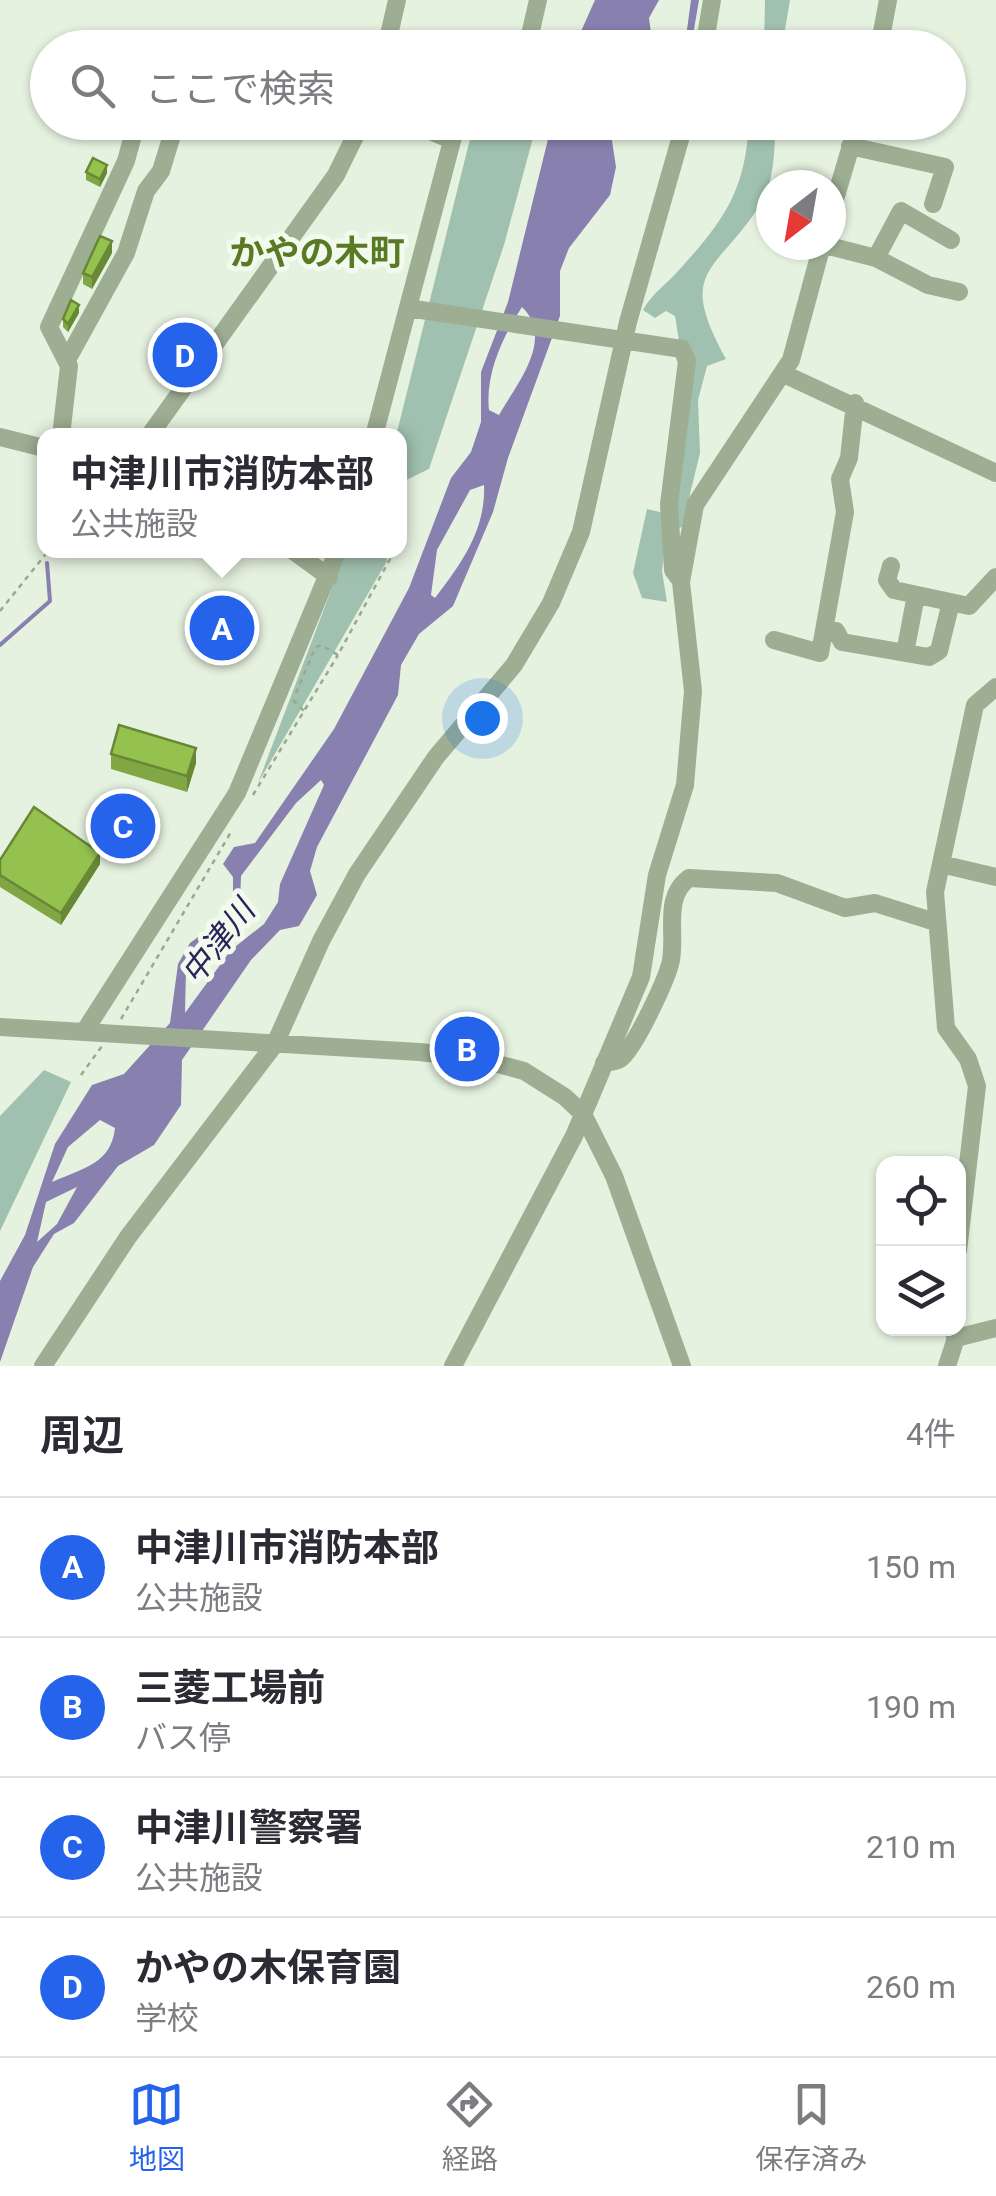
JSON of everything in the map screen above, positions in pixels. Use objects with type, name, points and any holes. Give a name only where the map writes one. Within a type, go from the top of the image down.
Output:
[{"type":"street","points":[[390,30],[397,0]]},
{"type":"street","points":[[531,30],[538,0]]},
{"type":"street","points":[[707,30],[712,0]]},
{"type":"street","points":[[882,30],[888,0]]},
{"type":"street","points":[[67,360],[50,332],[51,317],[84,255],[132,140]]},
{"type":"street","points":[[62,428],[67,360],[126,253],[146,191],[161,171],[170,140]]},
{"type":"street","points":[[155,428],[336,175],[353,140]]},
{"type":"street","points":[[376,428],[451,140]]},
{"type":"street","points":[[43,1366],[266,1044],[357,874],[436,758],[514,664],[551,602],[581,532],[628,322],[680,140]]},
{"type":"street","points":[[843,170],[852,140]]},
{"type":"street","points":[[850,146],[945,167],[933,204]]},
{"type":"street","points":[[876,258],[901,212],[951,240]]},
{"type":"street","points":[[846,250],[876,258],[928,285],[959,292]]},
{"type":"street","points":[[454,1366],[583,1114],[645,966],[653,893],[684,785],[693,691],[681,582],[695,505],[784,374],[819,260]]},
{"type":"street","points":[[408,308],[682,349],[687,361],[669,504],[673,570],[681,582]]},
{"type":"street","points":[[784,374],[996,473]]},
{"type":"street","points":[[774,640],[820,653],[846,512],[840,479],[849,458],[855,404]]},
{"type":"street","points":[[0,437],[37,446]]},
{"type":"street","points":[[303,558],[329,577]]},
{"type":"street","points":[[97,1033],[243,798],[335,558]]},
{"type":"street","points":[[891,566],[888,580],[894,590],[969,606],[980,600],[988,581],[996,577]]},
{"type":"street","points":[[906,653],[916,595]]},
{"type":"street","points":[[836,631],[842,642],[928,657],[939,650],[952,602]]},
{"type":"street","points":[[958,1246],[977,1086],[968,1059],[946,1028],[934,922],[940,864],[975,705],[996,687]]},
{"type":"street","points":[[940,864],[996,877]]},
{"type":"street","points":[[604,1063],[620,1059],[631,1045],[670,967],[673,902],[678,886],[689,878],[777,884],[845,908],[875,903],[934,922]]},
{"type":"street","points":[[0,1027],[476,1058],[524,1071],[565,1097],[583,1114],[614,1176],[682,1366]]},
{"type":"street","points":[[966,1332],[996,1328]]},
{"type":"street","points":[[947,1366],[954,1336]]},
{"type":"path","points":[[0,612],[43,558]]},
{"type":"path","points":[[243,798],[338,656],[390,558]]},
{"type":"path","points":[[304,711],[293,699],[315,648],[321,646],[338,656]]},
{"type":"path","points":[[120,1021],[239,819]]},
{"type":"path","points":[[81,1075],[97,1033]]},
{"type":"green space","points":[[765,0],[790,0],[785,30],[764,30]]},
{"type":"green space","points":[[470,140],[532,140],[504,245],[429,469],[407,480],[407,428],[398,428]]},
{"type":"green space","points":[[748,140],[775,140],[772,170],[756,170],[756,211],[707,274],[704,306],[726,359],[707,366],[698,400],[700,453],[682,527],[666,534],[662,571],[667,602],[642,598],[633,573],[647,509],[664,513],[690,359],[679,341],[675,316],[666,311],[655,318],[643,310],[721,219],[743,167]]},
{"type":"green space","points":[[343,558],[387,558],[387,561],[258,783]]},
{"type":"green space","points":[[44,1070],[71,1082],[0,1231],[0,1116]]},
{"type":"shaded area","points":[[595,0],[659,0],[649,18],[651,30],[582,30]]},
{"type":"shaded area","points":[[691,0],[699,0],[694,30],[687,30]]},
{"type":"shaded area","points":[[548,140],[612,140],[616,167],[610,195],[569,248],[560,271],[560,316],[508,458],[493,512],[453,606],[419,634],[401,665],[398,695],[317,847],[310,871],[317,895],[299,926],[280,930],[251,960],[182,1060],[181,1105],[154,1145],[118,1166],[74,1223],[54,1234],[33,1267],[0,1362],[0,1281],[25,1235],[55,1144],[92,1085],[124,1074],[170,1023],[178,964],[190,943],[225,917],[233,900],[233,877],[223,864],[234,847],[255,843],[334,729],[409,588],[451,478],[471,452],[481,422],[481,372],[508,302]],"holes":[[[522,307],[535,333],[534,347],[523,375],[499,415],[489,410],[490,383],[502,343]],[[484,485],[476,532],[435,598],[431,595],[437,550],[470,490]],[[321,780],[324,785],[280,884],[278,902],[264,924],[231,950],[185,1013],[186,968],[198,944],[228,926],[240,903],[241,876],[296,803]],[[100,1120],[115,1128],[108,1150],[101,1157],[52,1182],[68,1147]],[[77,1187],[57,1224],[37,1242],[46,1202]]]},
{"type":"building","points":[[93,158],[107,165],[100,179],[86,172]]},
{"type":"building","points":[[100,236],[112,241],[92,277],[83,273]]},
{"type":"building","points":[[71,300],[79,305],[68,324],[63,319]]},
{"type":"building","points":[[119,725],[196,748],[187,776],[111,754]]},
{"type":"building","points":[[34,807],[100,853],[61,913],[0,875],[0,860]]},
{"type":"waterway","points":[[0,645],[50,601],[47,563]]},
{"type":"place","name":"かやの木保育園","points":[[185,355]]},
{"type":"place","name":"中津川市消防本部","points":[[222,628]]},
{"type":"place","name":"中津川警察署","points":[[123,826]]},
{"type":"place","name":"三菱工場前","points":[[467,1049]]},
{"type":"district","name":"かやの木町","points":[[317,253]]},
{"type":"water label","name":"中津川","points":[[218,942]]}]
